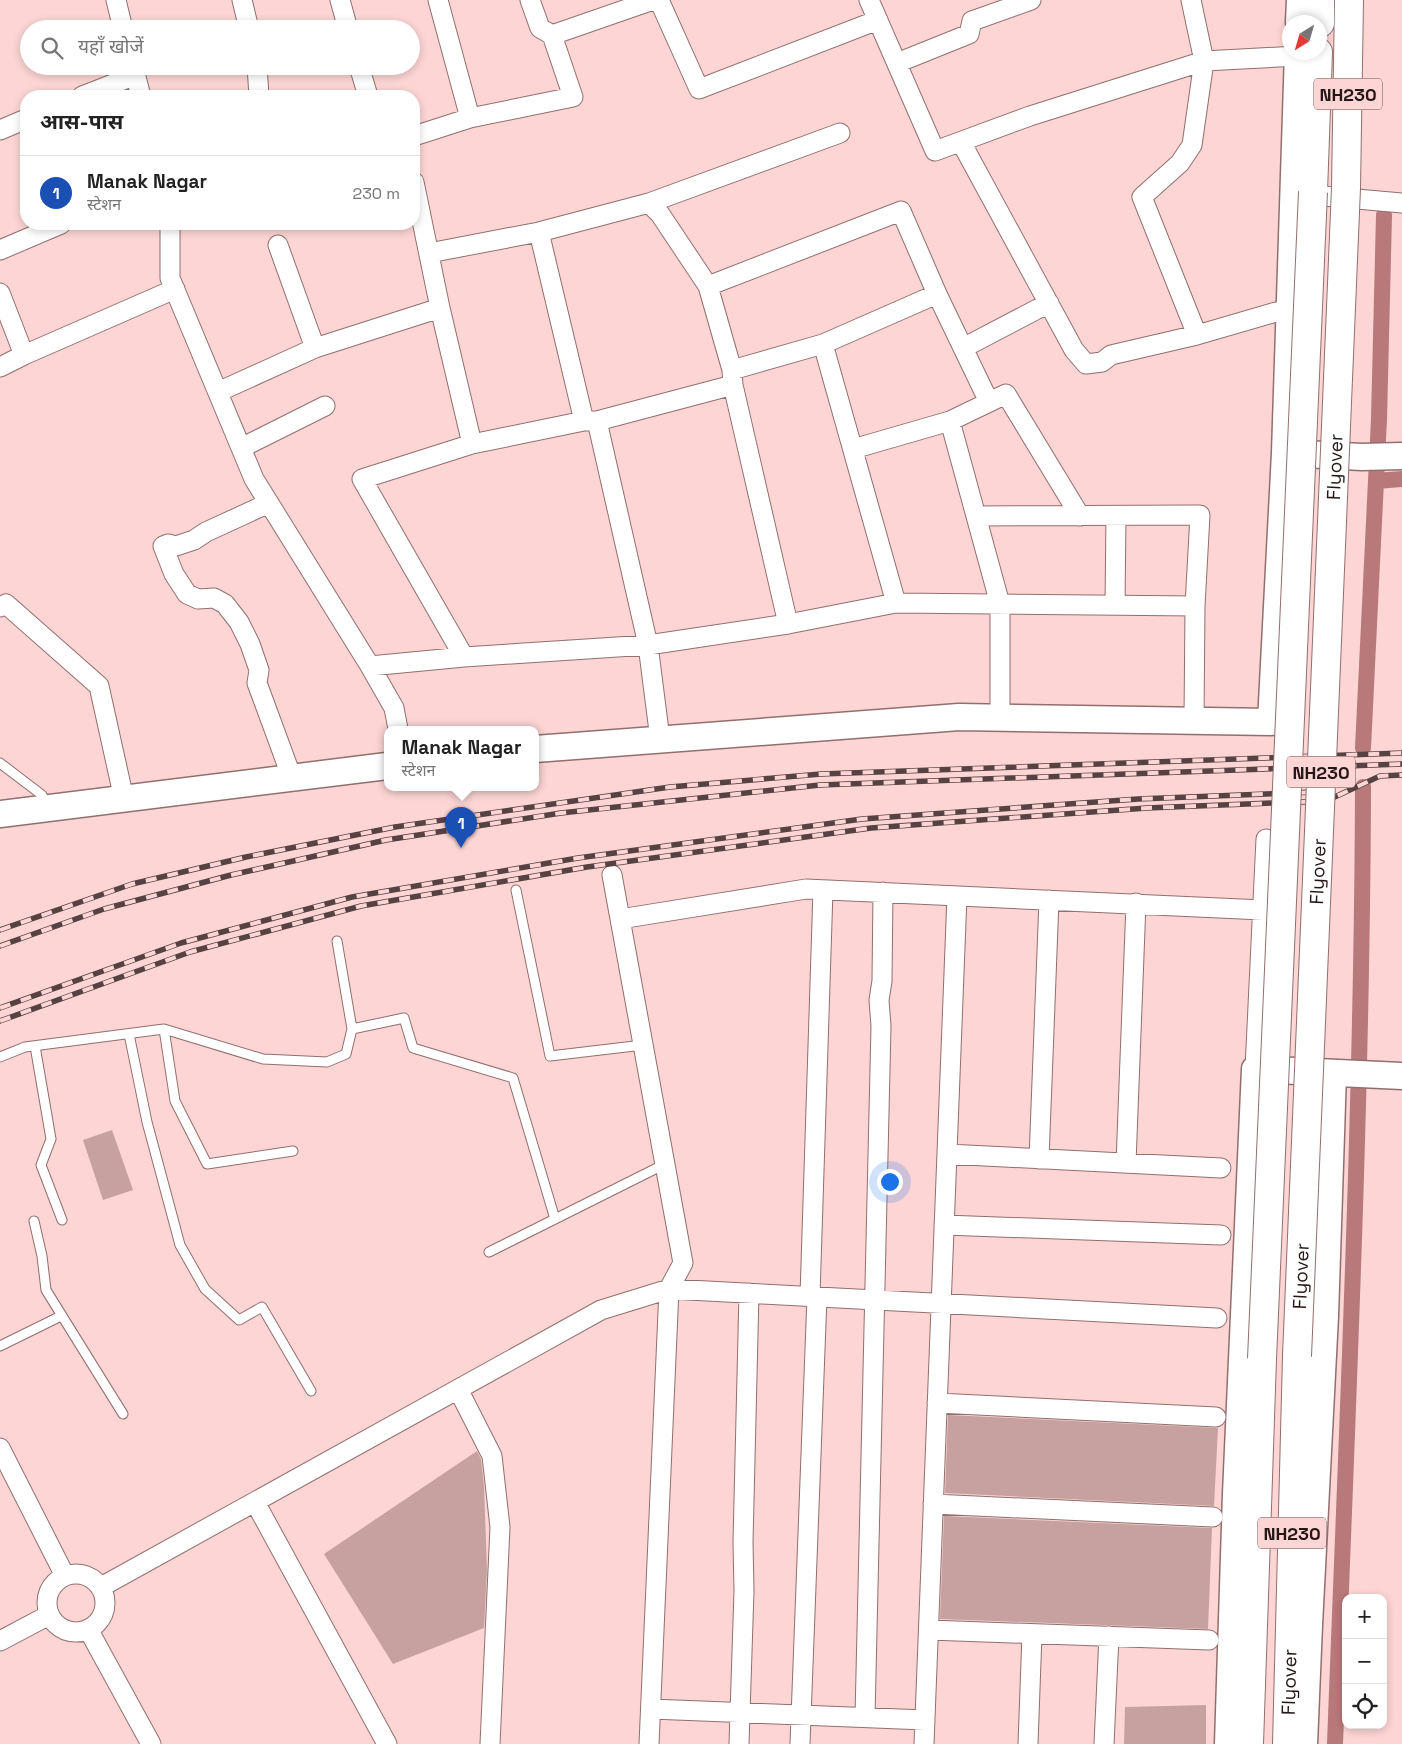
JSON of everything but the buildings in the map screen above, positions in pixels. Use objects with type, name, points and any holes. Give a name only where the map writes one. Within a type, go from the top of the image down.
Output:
[{"type":"highway","points":[[1320,0],[1320,15]]},
{"type":"highway","name":"Flyover","points":[[1287,1744],[1296,1356],[1346,188],[1349,0]]},
{"type":"highway","name":"Flyover","points":[[1249,1744],[1303,193],[1305,60]]},
{"type":"street","points":[[116,0],[121,20]]},
{"type":"street","points":[[242,0],[247,20]]},
{"type":"street","points":[[340,0],[346,20]]},
{"type":"street","points":[[438,0],[470,118]]},
{"type":"street","points":[[420,134],[470,118],[573,97],[552,36],[540,28],[530,0]]},
{"type":"street","points":[[552,36],[653,0]]},
{"type":"street","points":[[659,0],[699,88],[878,20]]},
{"type":"street","points":[[869,0],[936,151],[1030,116],[1204,61],[1282,56]]},
{"type":"street","points":[[897,63],[969,34],[972,21],[1031,0]]},
{"type":"street","points":[[1191,0],[1204,61],[1192,146],[1180,163],[1142,197],[1197,335]]},
{"type":"street","points":[[1299,15],[1300,0]]},
{"type":"street","points":[[94,90],[124,75]]},
{"type":"street","points":[[135,75],[139,90]]},
{"type":"street","points":[[257,75],[258,90]]},
{"type":"street","points":[[362,75],[366,90]]},
{"type":"street","points":[[0,130],[20,122]]},
{"type":"street","points":[[429,253],[539,232],[649,203],[840,133]]},
{"type":"street","points":[[961,142],[1074,350],[1086,364],[1102,362],[1111,355],[1197,335],[1276,312],[1289,313]]},
{"type":"street","points":[[539,749],[949,718],[1271,722],[1285,453],[1289,313],[1303,193],[1402,203]]},
{"type":"street","points":[[649,203],[660,214],[708,286],[733,378],[788,624]]},
{"type":"street","points":[[420,210],[440,308],[472,444]]},
{"type":"street","points":[[708,286],[901,211],[937,294],[989,402]]},
{"type":"street","points":[[0,250],[47,230]]},
{"type":"street","points":[[170,230],[170,278],[254,479],[370,666],[394,708],[397,726]]},
{"type":"street","points":[[539,232],[591,421],[648,645],[660,739]]},
{"type":"street","points":[[278,245],[315,348]]},
{"type":"street","points":[[0,367],[175,289]]},
{"type":"street","points":[[0,293],[24,355]]},
{"type":"street","points":[[464,657],[362,479],[472,444],[591,421],[733,378],[823,344],[937,294]]},
{"type":"street","points":[[963,348],[1049,303]]},
{"type":"street","points":[[218,392],[315,348],[440,308]]},
{"type":"street","points":[[823,344],[896,603]]},
{"type":"street","points":[[853,449],[950,421],[1006,394],[1080,516]]},
{"type":"street","points":[[241,448],[325,406]]},
{"type":"street","points":[[950,421],[1000,604],[1000,718]]},
{"type":"street","points":[[1285,453],[1362,457],[1402,456]]},
{"type":"street","points":[[269,503],[206,532],[194,540],[176,546],[168,544],[163,546],[174,574],[187,594],[198,599],[214,598],[225,604],[239,622],[250,644],[259,670],[257,683],[292,778]]},
{"type":"street","points":[[976,516],[1200,515],[1195,606],[1194,720]]},
{"type":"street","points":[[1115,605],[1116,516]]},
{"type":"street","points":[[370,666],[464,657],[648,645],[788,624],[896,603],[1195,606]]},
{"type":"street","points":[[0,607],[6,604],[99,686],[124,799]]},
{"type":"street","points":[[0,814],[384,766]]},
{"type":"street","points":[[1228,1744],[1236,1484],[1266,839]]},
{"type":"street","points":[[612,875],[683,1264],[669,1289],[649,1744]]},
{"type":"street","points":[[620,919],[806,889],[1263,910]]},
{"type":"street","points":[[800,1744],[814,1296],[823,890]]},
{"type":"street","points":[[865,1717],[876,1300],[881,1026],[879,1000],[882,981],[883,892]]},
{"type":"street","points":[[924,1744],[940,1303],[958,896]]},
{"type":"street","points":[[1039,1158],[1049,900]]},
{"type":"street","points":[[1126,1162],[1136,903]]},
{"type":"street","points":[[1255,1069],[1402,1076]]},
{"type":"street","points":[[1304,1744],[1308,1626],[1338,1073]]},
{"type":"street","points":[[947,1154],[1221,1168]]},
{"type":"street","points":[[944,1225],[1221,1235]]},
{"type":"street","points":[[101,1587],[601,1310],[669,1289],[1217,1318]]},
{"type":"street","points":[[739,1744],[744,1591],[749,1293]]},
{"type":"street","points":[[458,1389],[492,1456],[500,1527],[490,1744]]},
{"type":"street","points":[[937,1403],[1216,1416]]},
{"type":"street","points":[[0,1448],[65,1576]]},
{"type":"street","points":[[255,1502],[387,1744]]},
{"type":"street","points":[[933,1504],[1213,1517]]},
{"type":"street","points":[[69,1574],[84,1575],[92,1578],[101,1587],[105,1604],[101,1620],[94,1627],[78,1633],[65,1631],[56,1625],[49,1615],[46,1602],[48,1592],[53,1584],[65,1576],[69,1574]]},
{"type":"street","points":[[0,1641],[49,1615]]},
{"type":"street","points":[[88,1629],[151,1744]]},
{"type":"street","points":[[928,1630],[1209,1640]]},
{"type":"street","points":[[1028,1744],[1032,1634]]},
{"type":"street","points":[[1104,1744],[1109,1636]]},
{"type":"street","points":[[651,1709],[925,1720]]},
{"type":"lane","points":[[0,763],[42,796],[48,808]]},
{"type":"lane","points":[[516,890],[550,1056],[643,1045]]},
{"type":"lane","points":[[0,1057],[35,1046],[164,1029],[263,1059],[328,1062],[346,1054],[352,1029],[337,941]]},
{"type":"lane","points":[[352,1029],[404,1018],[413,1048],[513,1078],[555,1219]]},
{"type":"lane","points":[[164,1029],[175,1101],[208,1164],[293,1151]]},
{"type":"lane","points":[[129,1034],[146,1122],[180,1245],[205,1289],[239,1320],[262,1307],[311,1391]]},
{"type":"lane","points":[[35,1046],[51,1139],[41,1165],[62,1220]]},
{"type":"lane","points":[[488,1252],[665,1164]]},
{"type":"lane","points":[[34,1221],[42,1256],[46,1290],[124,1414]]},
{"type":"lane","points":[[0,1346],[61,1316]]},
{"type":"waterway","points":[[1363,748],[1379,419],[1384,215]]},
{"type":"waterway","points":[[1376,481],[1402,479]]},
{"type":"waterway","points":[[1335,1744],[1357,1146],[1363,787]]},
{"type":"railway","points":[[0,930],[132,884],[246,857],[395,827],[670,787],[821,774],[1402,753]]},
{"type":"railway","points":[[0,946],[104,909],[231,875],[386,840],[561,813],[820,785],[1402,764]]},
{"type":"railway","points":[[0,1021],[190,952],[361,906],[587,867],[871,828],[1147,808],[1326,801],[1380,776],[1402,775]]},
{"type":"railway","points":[[0,1008],[181,943],[352,897],[578,858],[862,819],[1138,799],[1317,792]]},
{"type":"place","name":"Manak Nagar","points":[[461,848]]}]
